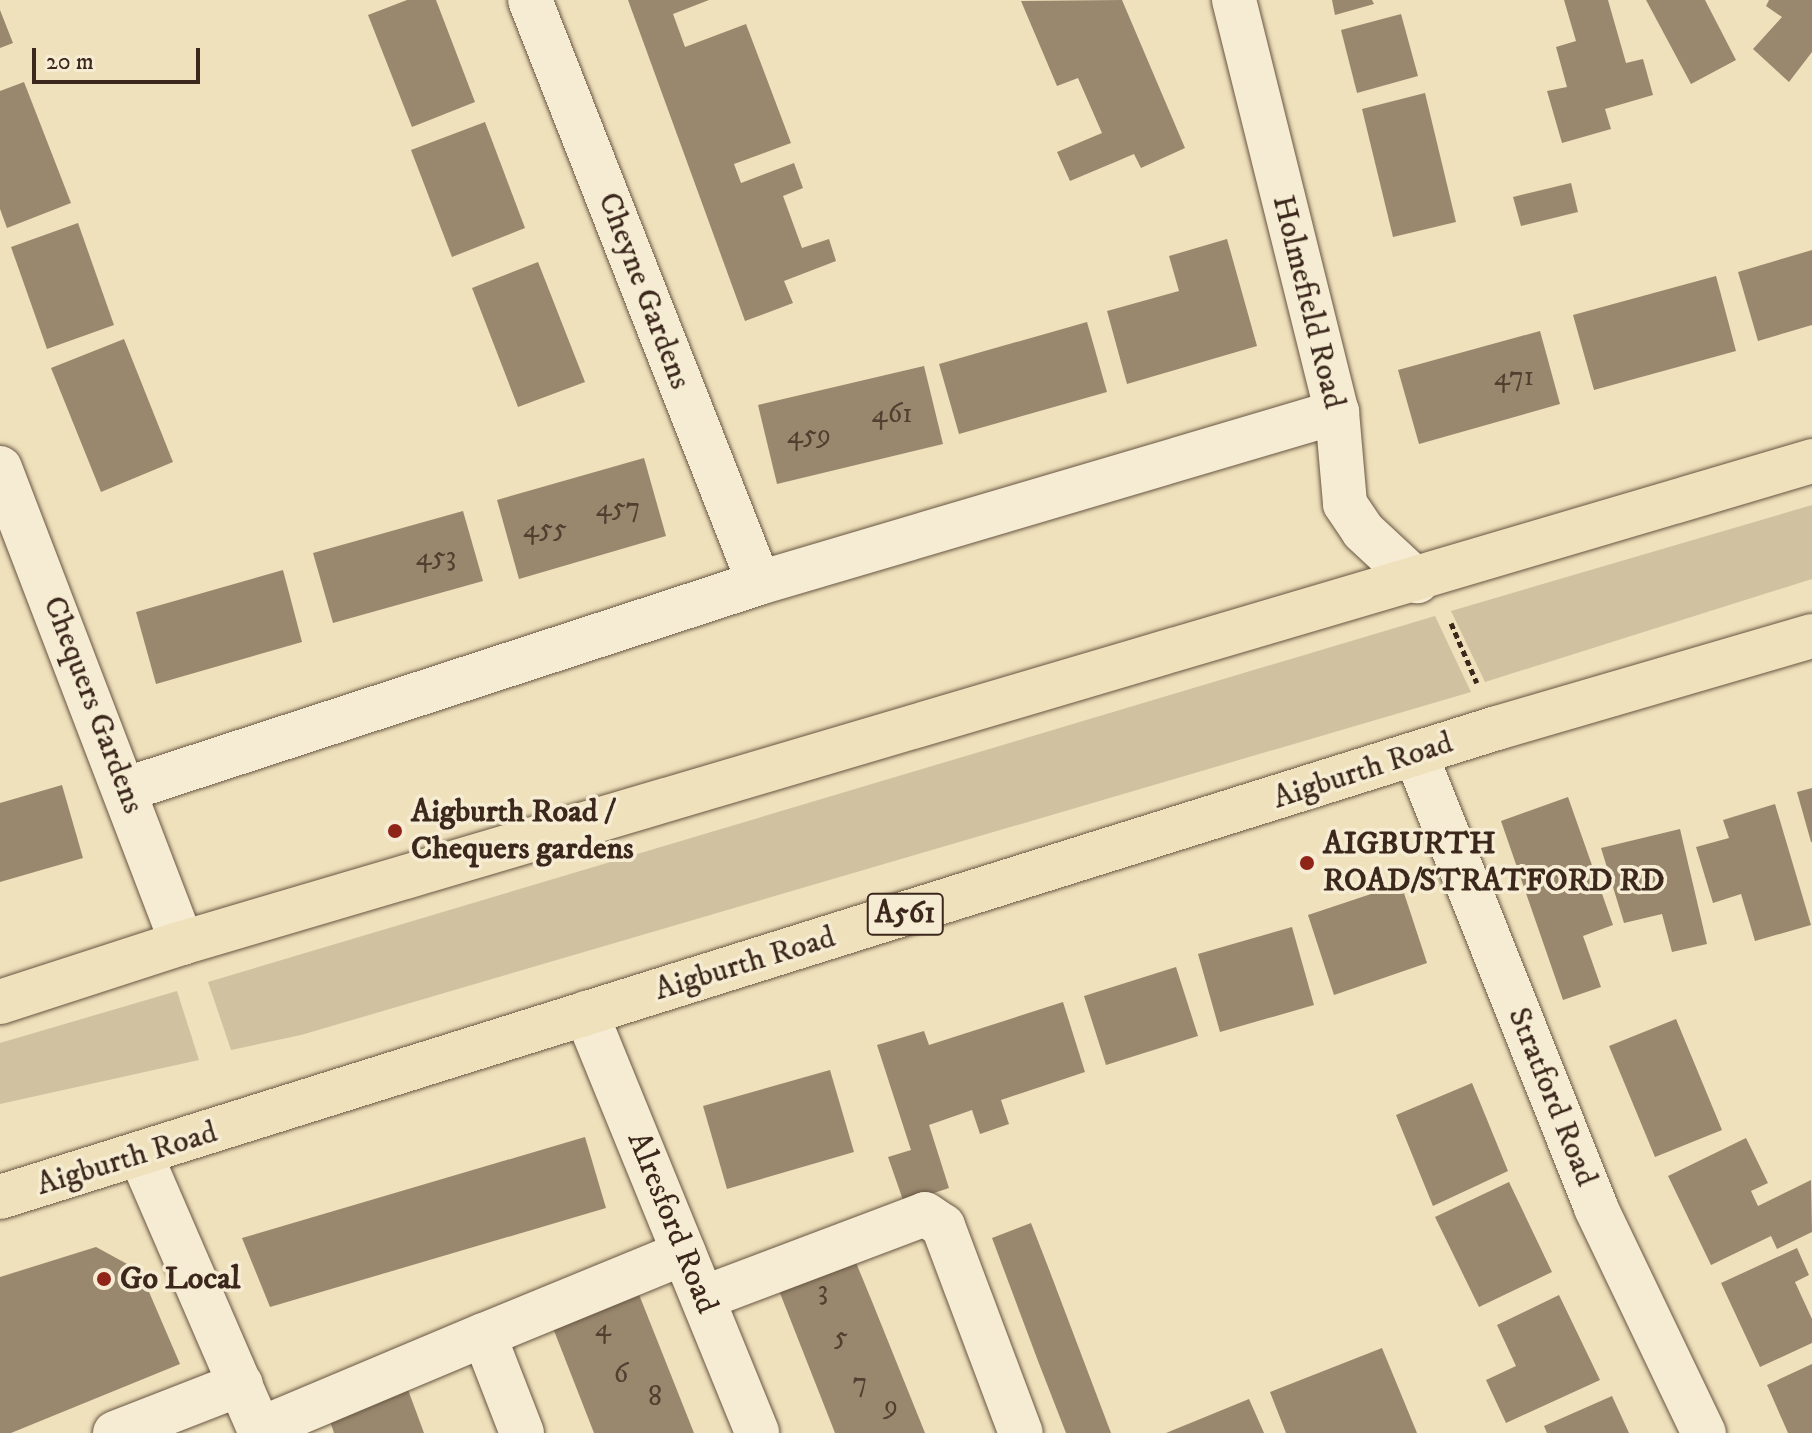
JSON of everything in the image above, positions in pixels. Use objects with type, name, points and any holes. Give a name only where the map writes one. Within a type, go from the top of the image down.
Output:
[{"type":"highway","points":[[0,1002],[182,943],[1424,579],[1812,461]]},
{"type":"highway","name":"Aigburth Road","points":[[0,1197],[141,1156],[586,1013],[1497,728],[1812,636]]},
{"type":"street","name":"Cheyne Gardens","points":[[530,0],[759,583]]},
{"type":"street","name":"Holmefield Road","points":[[1234,0],[1337,412],[1345,504],[1363,531],[1424,579]]},
{"type":"street","points":[[127,789],[759,583],[1337,412]]},
{"type":"street","name":"Chequers Gardens","points":[[0,468],[127,789],[182,943]]},
{"type":"street","name":"Stratford Road","points":[[1416,755],[1596,1208],[1704,1433]]},
{"type":"street","name":"Alresford Road","points":[[586,1013],[757,1433]]},
{"type":"street","points":[[141,1156],[261,1431],[684,1253]]},
{"type":"street","points":[[703,1298],[925,1214],[943,1226],[1021,1433]]},
{"type":"street","points":[[484,1335],[522,1433]]},
{"type":"street","points":[[115,1433],[241,1384]]},
{"type":"path","points":[[1424,579],[1497,728]]},
{"type":"shaded area","points":[[1812,505],[1812,579],[1485,682],[1451,611]]},
{"type":"shaded area","points":[[1435,616],[1471,692],[301,1035],[231,1050],[208,982]]},
{"type":"shaded area","points":[[177,991],[199,1060],[0,1104],[0,1043]]},
{"type":"building","points":[[407,0],[436,0],[475,102],[412,127],[368,15]]},
{"type":"building","points":[[628,0],[709,0],[673,14],[685,47],[746,24],[791,143],[734,164],[741,183],[794,163],[803,188],[783,196],[802,248],[829,239],[836,261],[784,281],[793,303],[745,321]]},
{"type":"building","points":[[1122,0],[1185,148],[1141,168],[1134,154],[1070,181],[1057,152],[1102,133],[1078,78],[1057,86],[1021,1]]},
{"type":"building","points":[[1332,0],[1372,0],[1374,4],[1335,15]]},
{"type":"building","points":[[1564,0],[1608,0],[1626,63],[1643,59],[1653,95],[1605,109],[1611,129],[1562,143],[1547,91],[1567,87],[1556,47],[1576,41]]},
{"type":"building","points":[[1646,0],[1705,0],[1736,60],[1691,84]]},
{"type":"building","points":[[1769,0],[1812,0],[1812,52],[1789,82],[1753,49],[1782,17],[1766,6]]},
{"type":"building","points":[[0,10],[13,43],[0,48]]},
{"type":"building","points":[[1401,14],[1418,76],[1357,93],[1341,30]]},
{"type":"building","points":[[24,82],[71,203],[7,228],[0,209],[0,91]]},
{"type":"building","points":[[1425,93],[1456,222],[1393,237],[1362,109]]},
{"type":"building","points":[[485,122],[525,228],[452,257],[411,150]]},
{"type":"building","points":[[1571,183],[1578,212],[1521,226],[1513,197]]},
{"type":"building","points":[[78,223],[114,325],[47,349],[11,247]]},
{"type":"building","points":[[1227,239],[1257,346],[1127,384],[1107,311],[1179,291],[1169,256]]},
{"type":"building","points":[[1812,250],[1812,325],[1758,341],[1738,272]]},
{"type":"building","points":[[538,262],[585,382],[518,407],[472,288]]},
{"type":"building","points":[[1716,276],[1736,351],[1594,390],[1573,315]]},
{"type":"building","points":[[1087,322],[1107,392],[959,434],[939,364]]},
{"type":"building","points":[[1540,331],[1560,404],[1419,444],[1398,370]]},
{"type":"building","points":[[124,339],[173,462],[101,492],[51,368]]},
{"type":"building","points":[[924,366],[943,444],[777,484],[758,405]]},
{"type":"building","points":[[644,458],[666,536],[519,579],[497,500]]},
{"type":"building","points":[[463,511],[483,581],[333,623],[313,553]]},
{"type":"building","points":[[283,570],[302,642],[156,684],[136,612]]},
{"type":"building","points":[[62,785],[83,858],[0,882],[0,803]]},
{"type":"building","points":[[1812,788],[1812,842],[1811,842],[1797,792]]},
{"type":"building","points":[[1568,797],[1613,925],[1583,936],[1601,987],[1563,1000],[1501,821]]},
{"type":"building","points":[[1775,804],[1811,925],[1755,941],[1741,894],[1713,903],[1696,847],[1729,838],[1723,820]]},
{"type":"building","points":[[1680,829],[1707,944],[1672,952],[1662,914],[1624,923],[1601,848]]},
{"type":"building","points":[[1401,884],[1427,963],[1334,995],[1308,915]]},
{"type":"building","points":[[1292,927],[1314,1005],[1220,1032],[1198,954]]},
{"type":"building","points":[[1176,967],[1198,1036],[1106,1065],[1084,996]]},
{"type":"building","points":[[1063,1002],[1085,1072],[1001,1100],[1009,1124],[980,1134],[972,1110],[929,1125],[949,1188],[904,1203],[888,1157],[911,1150],[877,1045],[924,1031],[929,1045]]},
{"type":"building","points":[[1676,1019],[1722,1130],[1655,1157],[1609,1046]]},
{"type":"building","points":[[830,1070],[854,1152],[727,1189],[703,1106]]},
{"type":"building","points":[[1472,1083],[1508,1171],[1433,1206],[1396,1115]]},
{"type":"building","points":[[585,1137],[606,1208],[270,1307],[242,1238]]},
{"type":"building","points":[[1746,1138],[1768,1183],[1751,1191],[1758,1206],[1811,1180],[1812,1232],[1777,1249],[1771,1236],[1711,1265],[1668,1176]]},
{"type":"building","points":[[1509,1182],[1552,1272],[1479,1307],[1435,1217]]},
{"type":"building","points":[[1031,1223],[1111,1433],[1066,1433],[1038,1361],[992,1238]]},
{"type":"building","points":[[96,1247],[140,1271],[180,1364],[11,1433],[0,1433],[0,1277]]},
{"type":"building","points":[[1797,1248],[1809,1275],[1795,1282],[1812,1319],[1812,1343],[1760,1367],[1721,1283]]},
{"type":"building","points":[[852,1253],[925,1433],[835,1433],[776,1283]]},
{"type":"building","points":[[636,1287],[694,1433],[594,1433],[551,1323]]},
{"type":"building","points":[[1559,1295],[1600,1380],[1506,1423],[1486,1380],[1516,1366],[1497,1325]]},
{"type":"building","points":[[1382,1348],[1417,1433],[1286,1433],[1270,1392]]},
{"type":"building","points":[[1812,1364],[1812,1433],[1788,1433],[1767,1385]]},
{"type":"building","points":[[407,1387],[424,1433],[334,1433],[329,1418]]},
{"type":"building","points":[[1612,1396],[1629,1433],[1547,1433],[1544,1426]]},
{"type":"building","points":[[1249,1399],[1264,1433],[1166,1433]]},
{"type":"place","name":"Aigburth Road / Chequers gardens","points":[[395,831]]},
{"type":"place","name":"AIGBURTH ROAD/STRATFORD RD","points":[[1307,863]]},
{"type":"place","name":"Go Local","points":[[104,1279]]}]
